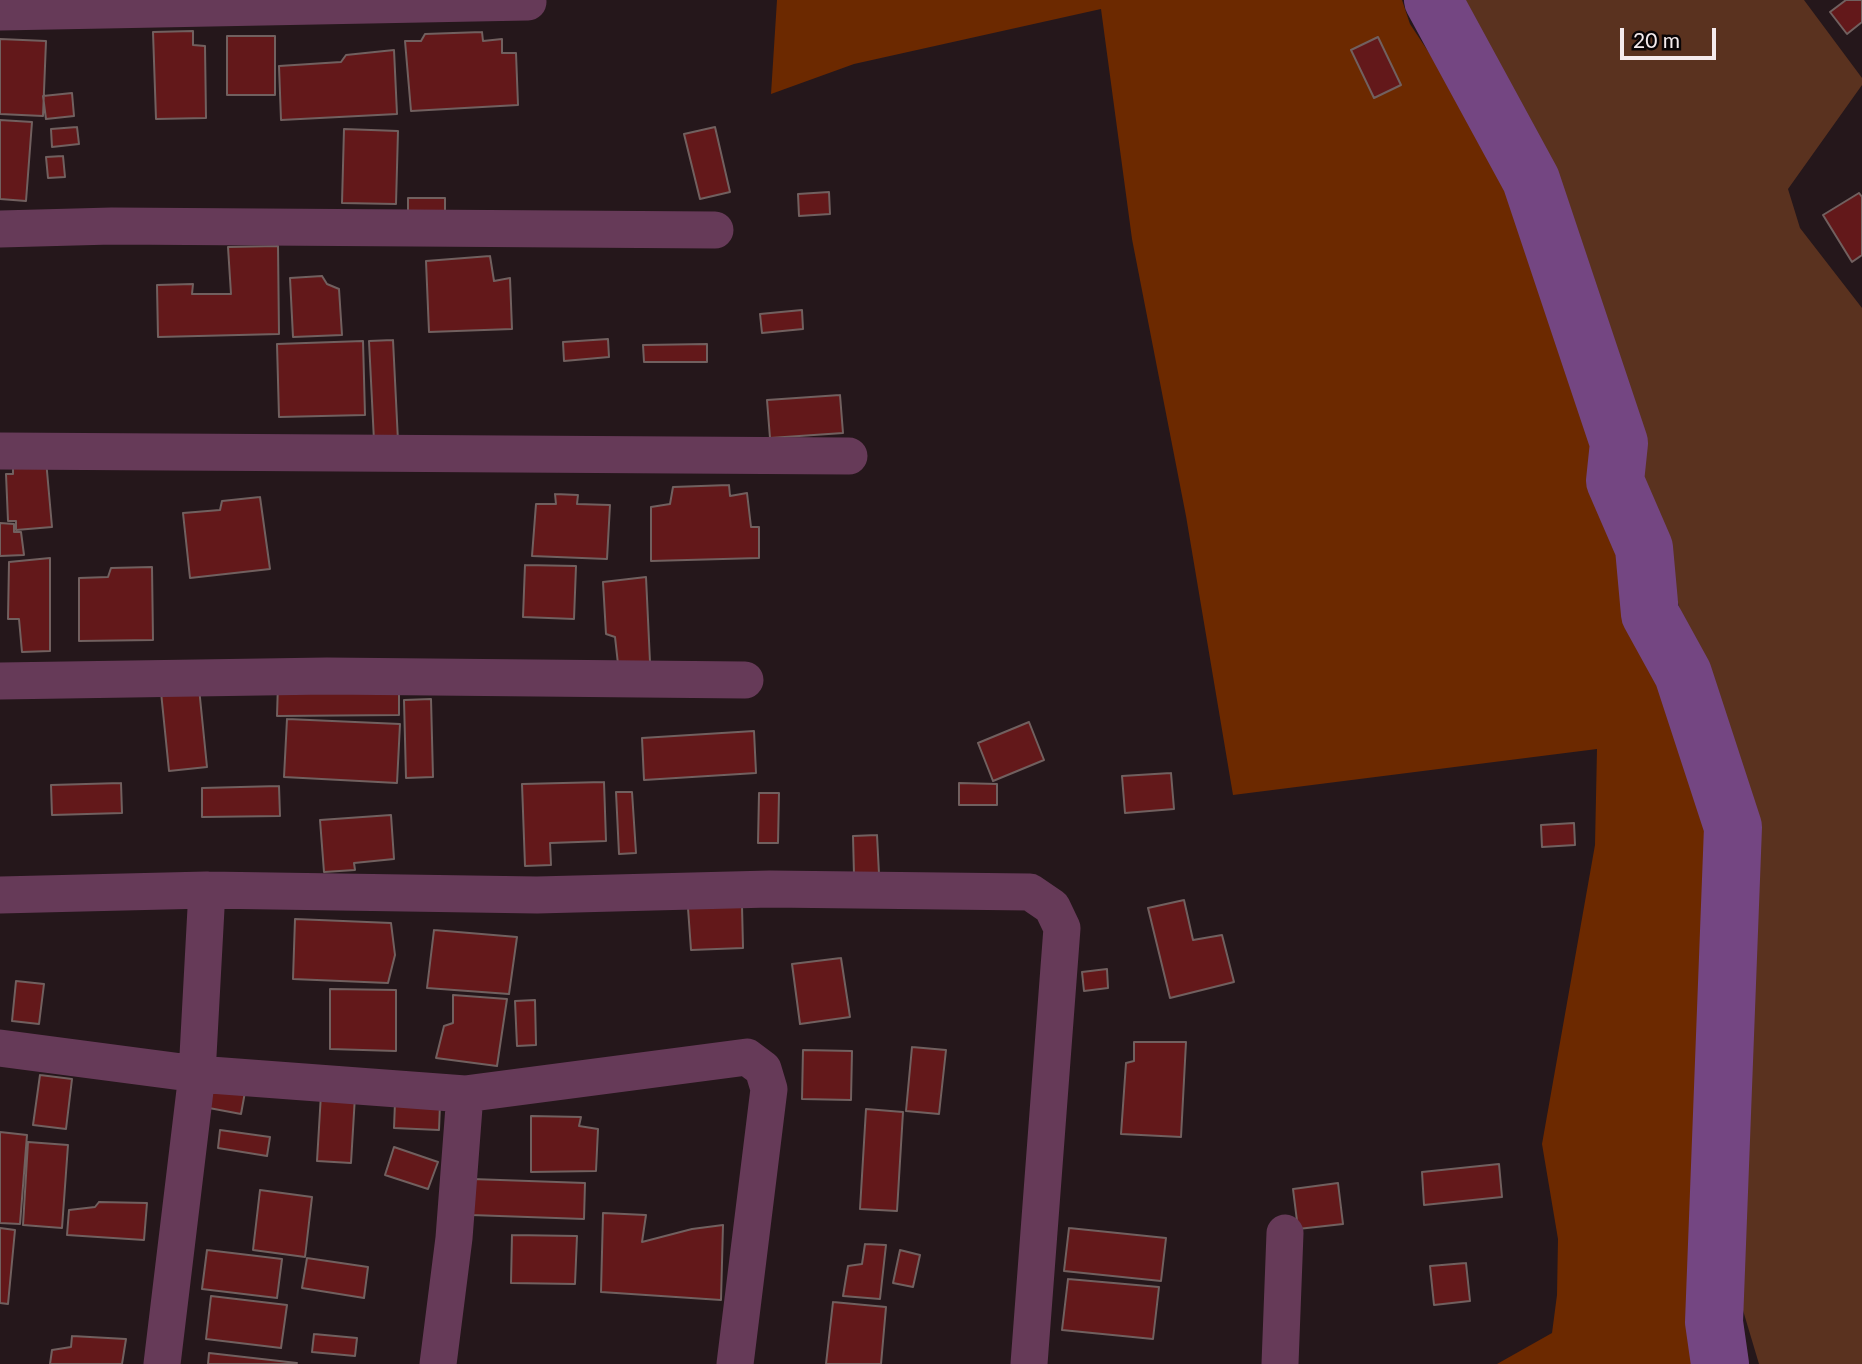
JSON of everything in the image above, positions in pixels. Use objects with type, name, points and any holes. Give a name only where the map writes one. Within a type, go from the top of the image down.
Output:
[{"type":"street","points":[[0,12],[528,2]]},
{"type":"street","points":[[0,229],[139,226],[715,230]]},
{"type":"street","points":[[0,451],[849,456]]},
{"type":"street","points":[[0,681],[327,676],[745,680]]},
{"type":"street","points":[[0,895],[207,890],[537,895],[770,889],[1030,892],[1052,907],[1062,928],[1029,1364]]},
{"type":"street","points":[[162,1364],[197,1074],[207,890]]},
{"type":"street","points":[[0,1048],[197,1074],[465,1094],[747,1057],[763,1069],[769,1089],[735,1364]]},
{"type":"street","points":[[439,1364],[454,1238],[465,1094]]},
{"type":"street","points":[[1280,1364],[1285,1233]]},
{"type":"shaded area","points":[[777,0],[1402,0],[1410,24],[1508,172],[1550,267],[1592,400],[1640,618],[1685,720],[1718,864],[1711,1049],[1689,1229],[1699,1364],[1497,1364],[1552,1333],[1557,1295],[1558,1239],[1542,1144],[1595,845],[1597,749],[1233,795],[1186,516],[1132,239],[1101,9],[854,64],[771,94]]},
{"type":"shaded area","points":[[1448,0],[1804,0],[1862,78],[1862,85],[1788,189],[1800,228],[1862,308],[1862,1364],[1759,1364],[1742,1307],[1747,853],[1660,537],[1568,238]]},
{"type":"building","points":[[1846,0],[1862,0],[1862,22],[1847,34],[1830,12]]},
{"type":"building","points":[[193,31],[193,45],[205,46],[206,118],[156,119],[153,32]]},
{"type":"building","points":[[482,32],[483,41],[502,39],[502,53],[516,53],[518,105],[411,111],[405,41],[421,41],[425,34]]},
{"type":"building","points":[[227,36],[275,36],[275,95],[227,95]]},
{"type":"building","points":[[1378,37],[1401,85],[1374,98],[1351,50]]},
{"type":"building","points":[[0,39],[46,41],[43,116],[0,114]]},
{"type":"building","points":[[394,50],[397,114],[281,120],[279,66],[341,62],[346,55]]},
{"type":"building","points":[[72,93],[74,116],[46,119],[43,96]]},
{"type":"building","points":[[0,120],[32,122],[26,201],[0,199]]},
{"type":"building","points":[[77,127],[79,144],[52,147],[51,129]]},
{"type":"building","points":[[715,127],[730,192],[700,199],[684,134]]},
{"type":"building","points":[[344,129],[398,131],[396,204],[342,203]]},
{"type":"building","points":[[63,156],[65,177],[48,178],[46,157]]},
{"type":"building","points":[[829,192],[830,214],[799,216],[798,194]]},
{"type":"building","points":[[1859,193],[1862,197],[1862,255],[1852,262],[1823,215]]},
{"type":"building","points":[[408,198],[445,198],[445,215],[408,215]]},
{"type":"building","points":[[278,246],[279,334],[158,337],[157,285],[193,284],[192,294],[231,294],[228,247]]},
{"type":"building","points":[[490,256],[494,281],[510,278],[512,329],[429,332],[426,261]]},
{"type":"building","points":[[322,276],[327,284],[339,289],[342,335],[293,337],[290,278]]},
{"type":"building","points":[[802,310],[803,329],[762,333],[760,314]]},
{"type":"building","points":[[608,339],[609,357],[564,361],[563,342]]},
{"type":"building","points":[[393,340],[398,441],[374,441],[369,341]]},
{"type":"building","points":[[363,341],[365,415],[279,417],[277,344]]},
{"type":"building","points":[[707,344],[707,362],[644,362],[643,345]]},
{"type":"building","points":[[840,395],[843,433],[770,438],[767,400]]},
{"type":"building","points":[[46,460],[52,527],[16,530],[16,521],[8,521],[6,474],[13,474],[13,465]]},
{"type":"building","points":[[729,485],[730,496],[747,493],[751,527],[759,527],[759,558],[651,561],[651,507],[670,504],[673,487]]},
{"type":"building","points":[[555,494],[578,495],[577,504],[610,505],[607,559],[532,556],[536,504],[556,504]]},
{"type":"building","points":[[260,497],[270,569],[190,578],[183,513],[220,510],[222,501]]},
{"type":"building","points":[[0,523],[14,524],[14,532],[21,532],[24,555],[0,556]]},
{"type":"building","points":[[50,558],[50,651],[22,652],[19,619],[8,619],[9,562]]},
{"type":"building","points":[[525,565],[576,566],[574,619],[523,617]]},
{"type":"building","points":[[152,567],[153,640],[79,641],[79,578],[108,577],[111,568]]},
{"type":"building","points":[[646,577],[650,662],[618,664],[615,637],[606,634],[603,582]]},
{"type":"building","points":[[278,683],[399,683],[399,715],[277,716]]},
{"type":"building","points":[[199,688],[207,767],[169,771],[161,692]]},
{"type":"building","points":[[431,699],[433,777],[406,778],[404,700]]},
{"type":"building","points":[[287,719],[400,724],[397,783],[284,777]]},
{"type":"building","points":[[1029,722],[1044,760],[993,781],[978,743]]},
{"type":"building","points":[[754,731],[756,773],[644,780],[642,738]]},
{"type":"building","points":[[1171,773],[1174,809],[1125,813],[1122,776]]},
{"type":"building","points":[[604,782],[606,841],[550,843],[551,865],[525,866],[522,784]]},
{"type":"building","points":[[121,783],[122,813],[52,815],[51,785]]},
{"type":"building","points":[[959,783],[997,784],[997,805],[959,805]]},
{"type":"building","points":[[279,786],[280,816],[202,817],[202,788]]},
{"type":"building","points":[[616,792],[632,792],[636,853],[619,854]]},
{"type":"building","points":[[759,793],[779,793],[778,843],[758,843]]},
{"type":"building","points":[[391,815],[394,859],[354,863],[355,870],[324,872],[320,820]]},
{"type":"building","points":[[1574,823],[1575,845],[1542,847],[1541,825]]},
{"type":"building","points":[[877,835],[879,874],[854,875],[853,836]]},
{"type":"building","points":[[1184,900],[1193,940],[1222,935],[1234,982],[1170,998],[1148,908]]},
{"type":"building","points":[[742,906],[743,948],[691,950],[688,908]]},
{"type":"building","points":[[295,919],[391,923],[395,955],[388,983],[293,979]]},
{"type":"building","points":[[434,930],[517,937],[509,994],[427,988]]},
{"type":"building","points":[[841,958],[850,1017],[800,1024],[792,964]]},
{"type":"building","points":[[1107,969],[1108,988],[1084,991],[1082,972]]},
{"type":"building","points":[[16,981],[44,984],[39,1024],[12,1021]]},
{"type":"building","points":[[330,989],[396,990],[396,1051],[330,1049]]},
{"type":"building","points":[[453,995],[507,999],[497,1066],[436,1058],[444,1026],[453,1023]]},
{"type":"building","points":[[535,1000],[536,1045],[517,1046],[515,1001]]},
{"type":"building","points":[[1134,1042],[1186,1042],[1181,1137],[1121,1134],[1126,1063],[1134,1061]]},
{"type":"building","points":[[912,1047],[946,1050],[939,1114],[906,1111]]},
{"type":"building","points":[[803,1050],[852,1051],[851,1100],[802,1099]]},
{"type":"building","points":[[40,1075],[72,1079],[66,1129],[33,1125]]},
{"type":"building","points":[[212,1087],[245,1092],[241,1114],[209,1108]]},
{"type":"building","points":[[321,1094],[355,1096],[351,1163],[317,1161]]},
{"type":"building","points":[[395,1102],[440,1104],[439,1130],[394,1128]]},
{"type":"building","points":[[866,1109],[903,1112],[897,1211],[860,1209]]},
{"type":"building","points":[[531,1116],[581,1117],[579,1126],[598,1129],[596,1171],[531,1172]]},
{"type":"building","points":[[220,1130],[270,1137],[267,1156],[218,1148]]},
{"type":"building","points":[[0,1132],[27,1135],[20,1224],[0,1223]]},
{"type":"building","points":[[28,1142],[68,1145],[62,1228],[23,1225]]},
{"type":"building","points":[[394,1147],[438,1162],[428,1189],[385,1175]]},
{"type":"building","points":[[1499,1164],[1502,1197],[1424,1205],[1422,1172]]},
{"type":"building","points":[[472,1179],[585,1183],[584,1219],[471,1215]]},
{"type":"building","points":[[1338,1183],[1343,1224],[1298,1229],[1293,1189]]},
{"type":"building","points":[[260,1190],[312,1197],[305,1257],[253,1250]]},
{"type":"building","points":[[99,1202],[147,1203],[144,1240],[67,1235],[69,1210],[95,1207]]},
{"type":"building","points":[[603,1213],[646,1215],[642,1242],[692,1229],[723,1225],[721,1300],[601,1292]]},
{"type":"building","points":[[0,1228],[15,1230],[8,1304],[0,1303]]},
{"type":"building","points":[[1069,1228],[1166,1238],[1161,1281],[1064,1271]]},
{"type":"building","points":[[512,1235],[577,1236],[575,1284],[511,1283]]},
{"type":"building","points":[[865,1244],[886,1245],[880,1299],[843,1296],[848,1266],[862,1264]]},
{"type":"building","points":[[207,1250],[282,1259],[277,1298],[202,1289]]},
{"type":"building","points":[[900,1250],[920,1255],[913,1287],[893,1283]]},
{"type":"building","points":[[307,1258],[368,1267],[364,1298],[302,1288]]},
{"type":"building","points":[[1466,1263],[1470,1301],[1434,1305],[1430,1266]]},
{"type":"building","points":[[1068,1279],[1159,1287],[1153,1339],[1062,1330]]},
{"type":"building","points":[[211,1296],[287,1305],[281,1348],[206,1339]]},
{"type":"building","points":[[833,1302],[886,1307],[881,1364],[826,1364]]},
{"type":"building","points":[[314,1334],[357,1338],[355,1356],[312,1352]]},
{"type":"building","points":[[72,1336],[126,1339],[122,1364],[50,1364],[52,1350],[71,1347]]},
{"type":"building","points":[[209,1353],[297,1363],[208,1364]]},
{"type":"waterway","points":[[1433,0],[1531,180],[1619,443],[1615,481],[1644,548],[1650,614],[1683,674],[1733,827],[1714,1322],[1720,1364]]}]
